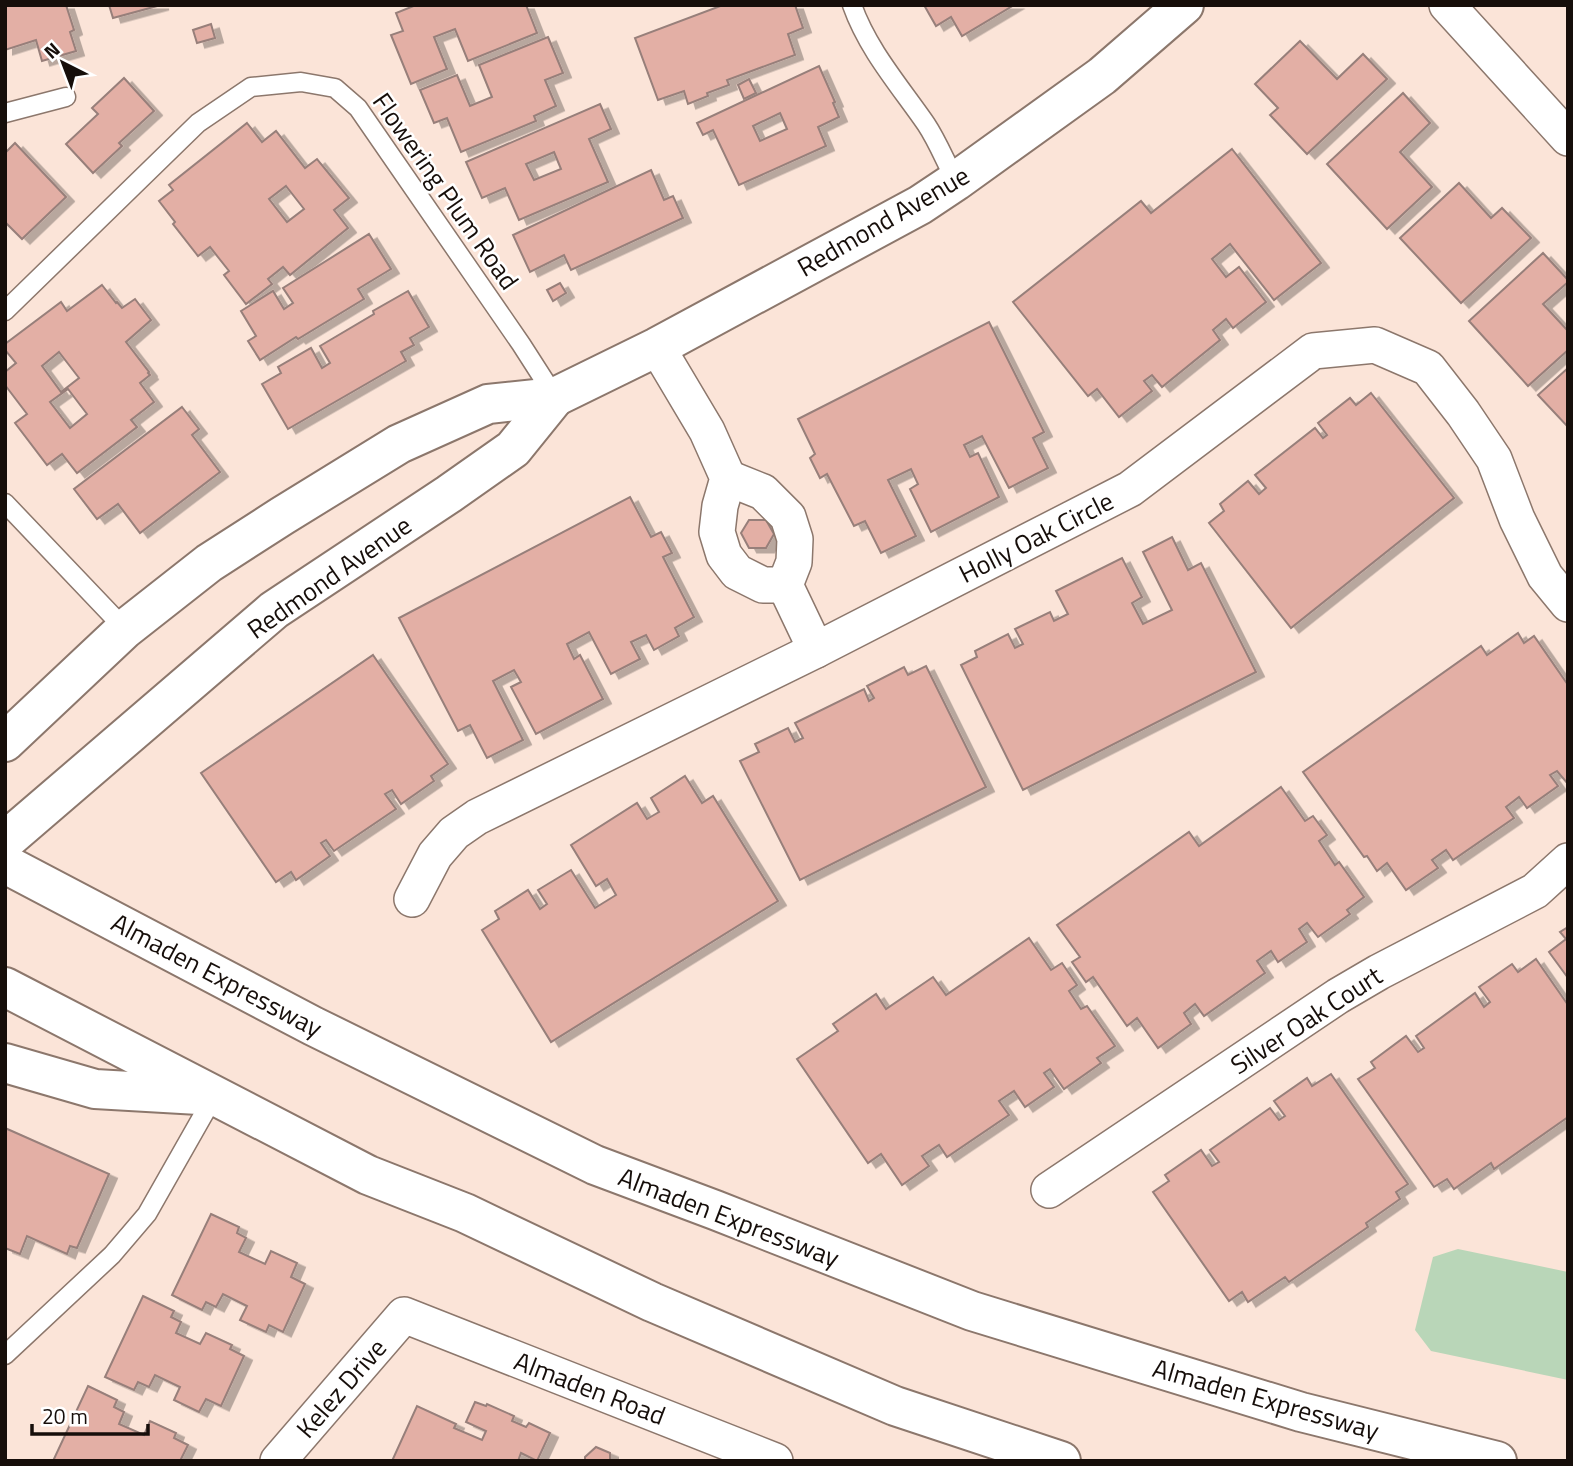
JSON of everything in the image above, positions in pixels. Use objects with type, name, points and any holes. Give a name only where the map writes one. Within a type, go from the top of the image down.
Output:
[{"type":"main road","name":"Redmond Avenue","points":[[5,742],[125,629],[209,564],[282,516],[399,444],[488,404],[555,397],[657,347],[920,205],[1102,76],[1184,5]]},
{"type":"main road","name":"Redmond Avenue","points":[[5,841],[274,610],[513,449],[555,397]]},
{"type":"main road","name":"Almaden Expressway","points":[[5,864],[313,1026],[595,1166],[972,1311],[1301,1412],[1497,1461]]},
{"type":"main road","points":[[5,987],[368,1175],[465,1213],[652,1302],[895,1406],[1061,1461]]},
{"type":"main road","points":[[5,1063],[95,1089],[214,1096]]},
{"type":"street","points":[[1447,5],[1568,138]]},
{"type":"street","name":"Holly Oak Circle","points":[[412,899],[435,855],[454,832],[477,817],[816,650],[1130,489],[1313,351],[1376,345],[1427,368],[1463,413],[1494,459],[1517,519],[1545,576],[1568,604]]},
{"type":"street","points":[[657,347],[707,431],[728,478],[720,506],[718,532],[724,555],[737,572],[763,585],[785,585]]},
{"type":"street","points":[[728,478],[763,492],[788,517],[794,539],[794,562],[785,585],[816,650]]},
{"type":"street","name":"Silver Oak Court","points":[[1049,1190],[1338,996],[1535,891],[1568,861]]},
{"type":"street","name":"Kelez Drive","points":[[278,1461],[404,1315]]},
{"type":"street","name":"Almaden Road","points":[[404,1315],[775,1461]]},
{"type":"lane","points":[[852,5],[860,28],[891,78],[928,127],[956,181]]},
{"type":"lane","name":"Flowering Plum Road","points":[[5,311],[198,123],[251,87],[301,82],[335,88],[358,108],[555,397]]},
{"type":"lane","points":[[5,113],[66,97]]},
{"type":"lane","points":[[5,503],[125,629]]},
{"type":"lane","points":[[5,1355],[111,1255],[147,1214],[214,1096]]},
{"type":"green space","points":[[1458,1249],[1568,1272],[1568,1380],[1431,1351],[1415,1330],[1433,1257]]},
{"type":"building","points":[[5,5],[66,5],[74,30],[70,32],[76,51],[42,61],[36,40],[5,50]]},
{"type":"building","points":[[109,5],[161,5],[113,18]]},
{"type":"building","points":[[416,5],[526,5],[537,33],[468,61],[455,29],[434,37],[447,69],[411,84],[391,35],[403,31],[396,13]]},
{"type":"building","points":[[723,5],[795,5],[803,28],[788,34],[795,55],[727,80],[729,85],[688,104],[684,91],[658,100],[635,38]]},
{"type":"building","points":[[924,5],[1014,5],[962,36],[951,17],[936,26]]},
{"type":"building","points":[[211,24],[215,38],[197,43],[193,30]]},
{"type":"building","points":[[548,37],[563,73],[545,80],[556,106],[534,116],[536,121],[461,152],[447,118],[434,123],[420,90],[457,75],[470,106],[492,97],[479,65]]},
{"type":"building","points":[[1300,41],[1337,79],[1363,54],[1387,79],[1307,154],[1270,115],[1278,108],[1255,84]]},
{"type":"building","points":[[819,66],[839,117],[818,127],[826,146],[739,185],[713,130],[703,135],[697,123]],"holes":[[[780,113],[787,129],[760,141],[753,126]]]},
{"type":"building","points":[[124,78],[154,111],[119,143],[122,146],[93,173],[66,144],[98,114],[92,108]]},
{"type":"building","points":[[749,79],[756,93],[744,99],[738,85]]},
{"type":"building","points":[[1403,93],[1430,123],[1400,152],[1432,187],[1387,229],[1327,164]]},
{"type":"building","points":[[600,104],[611,129],[589,139],[608,182],[519,220],[505,188],[482,198],[466,162]],"holes":[[[554,152],[561,169],[534,180],[526,164]]]},
{"type":"building","points":[[247,123],[262,142],[276,131],[305,168],[317,159],[349,198],[334,210],[348,228],[290,275],[283,267],[268,279],[272,284],[246,304],[224,275],[229,271],[210,247],[198,256],[173,224],[175,222],[159,201],[173,190],[169,185]],"holes":[[[286,186],[304,209],[287,222],[269,199]]]},
{"type":"building","points":[[15,143],[66,197],[22,239],[5,222],[5,149],[7,151]]},
{"type":"building","points":[[1232,149],[1321,263],[1274,300],[1230,244],[1212,259],[1226,277],[1239,267],[1266,302],[1233,328],[1226,319],[1213,330],[1220,340],[1162,387],[1152,375],[1144,381],[1152,391],[1119,417],[1097,389],[1088,396],[1013,302],[1141,201],[1151,213]]},
{"type":"building","points":[[651,170],[664,200],[673,196],[683,218],[571,270],[564,255],[530,272],[513,235]]},
{"type":"building","points":[[1459,183],[1491,218],[1502,208],[1531,238],[1461,303],[1400,238]]},
{"type":"building","points":[[369,234],[391,269],[358,289],[364,299],[260,360],[248,341],[256,336],[241,311],[273,291],[284,309],[293,303],[283,288]]},
{"type":"building","points":[[1543,253],[1568,280],[1543,304],[1568,331],[1568,350],[1528,386],[1469,321]]},
{"type":"building","points":[[560,283],[566,293],[553,301],[547,290]]},
{"type":"building","points":[[102,285],[122,308],[135,299],[151,320],[126,342],[149,372],[150,375],[140,383],[154,402],[131,420],[137,427],[77,473],[62,454],[47,465],[15,423],[27,414],[5,385],[5,372],[16,363],[5,350],[5,344],[61,302],[67,311]],"holes":[[[59,352],[79,378],[61,392],[42,366]],[[68,389],[87,414],[70,428],[50,402]]]},
{"type":"building","points":[[408,291],[429,327],[410,338],[414,345],[401,352],[406,361],[288,429],[262,384],[281,373],[278,367],[311,348],[322,368],[330,363],[320,346]]},
{"type":"building","points":[[989,322],[1044,432],[1033,438],[1048,468],[1009,488],[982,436],[964,445],[970,457],[978,453],[999,497],[931,532],[910,489],[918,484],[911,469],[888,480],[916,536],[881,553],[865,521],[854,526],[827,474],[820,478],[810,458],[815,454],[798,419]]},
{"type":"building","points":[[1568,368],[1568,427],[1538,395]]},
{"type":"building","points":[[1371,393],[1454,498],[1291,628],[1209,523],[1224,511],[1220,504],[1248,481],[1259,494],[1266,488],[1255,475],[1315,428],[1323,438],[1327,435],[1318,423],[1350,398],[1356,405]]},
{"type":"building","points":[[182,407],[199,429],[192,435],[220,472],[140,533],[118,504],[97,519],[74,489]]},
{"type":"building","points":[[630,497],[651,537],[661,532],[672,553],[663,557],[694,617],[675,628],[679,636],[654,650],[646,635],[631,642],[640,659],[611,674],[589,632],[567,644],[574,659],[580,655],[603,699],[536,734],[511,687],[521,682],[514,670],[493,681],[523,740],[487,758],[470,725],[458,731],[399,618]]},
{"type":"building","points":[[749,520],[766,520],[774,534],[766,548],[749,548],[741,533]]},
{"type":"building","points":[[1172,537],[1188,570],[1201,563],[1256,672],[1023,790],[961,665],[977,657],[975,651],[1008,634],[1015,648],[1023,644],[1015,629],[1050,612],[1054,621],[1068,614],[1056,591],[1122,558],[1142,597],[1132,603],[1143,624],[1172,610],[1143,552]]},
{"type":"building","points":[[1518,633],[1524,643],[1534,636],[1568,685],[1568,784],[1557,771],[1550,775],[1558,786],[1527,808],[1519,797],[1506,807],[1514,818],[1453,860],[1446,850],[1432,860],[1438,868],[1406,890],[1387,863],[1377,871],[1367,856],[1364,857],[1303,772],[1481,646],[1487,655]]},
{"type":"building","points":[[373,655],[448,764],[431,776],[434,781],[401,804],[392,790],[385,794],[396,809],[334,851],[326,840],[321,843],[330,856],[296,880],[291,872],[276,882],[201,773]]},
{"type":"building","points":[[926,666],[986,787],[800,880],[740,761],[759,752],[755,744],[788,728],[795,742],[803,738],[795,723],[864,689],[869,701],[874,698],[867,686],[904,667],[908,675]]},
{"type":"building","points":[[685,776],[702,803],[713,796],[778,901],[551,1042],[482,930],[499,919],[495,911],[528,890],[540,909],[547,904],[538,890],[571,870],[595,908],[616,895],[607,879],[596,886],[571,845],[637,803],[647,819],[659,812],[651,798]]},
{"type":"building","points":[[1281,787],[1305,821],[1313,816],[1327,835],[1319,841],[1335,865],[1339,862],[1364,897],[1347,910],[1350,914],[1318,937],[1307,923],[1299,929],[1307,942],[1278,962],[1271,951],[1257,961],[1265,973],[1204,1016],[1195,1004],[1184,1013],[1191,1024],[1158,1048],[1137,1018],[1127,1026],[1093,977],[1086,982],[1072,962],[1080,957],[1057,925],[1189,832],[1199,846]]},
{"type":"building","points":[[1568,927],[1568,978],[1549,952],[1566,939],[1560,932]]},
{"type":"building","points":[[1029,938],[1051,970],[1062,963],[1077,985],[1069,991],[1081,1009],[1087,1006],[1115,1046],[1097,1058],[1101,1063],[1064,1089],[1050,1069],[1044,1073],[1054,1087],[1025,1107],[1014,1091],[999,1101],[1009,1115],[947,1157],[939,1145],[922,1156],[929,1166],[902,1185],[881,1154],[868,1163],[797,1059],[838,1031],[833,1024],[876,994],[886,1009],[933,977],[946,995]]},
{"type":"building","points":[[1536,959],[1568,1005],[1568,1117],[1494,1169],[1491,1163],[1454,1189],[1447,1179],[1434,1187],[1358,1079],[1375,1068],[1371,1062],[1406,1036],[1418,1052],[1424,1048],[1416,1036],[1475,993],[1484,1007],[1490,1002],[1479,987],[1512,964],[1518,972]]},
{"type":"building","points":[[1331,1074],[1408,1184],[1396,1192],[1400,1199],[1366,1223],[1368,1227],[1289,1282],[1285,1277],[1248,1302],[1242,1292],[1229,1301],[1153,1192],[1169,1181],[1165,1175],[1201,1150],[1212,1166],[1219,1162],[1210,1150],[1270,1108],[1279,1120],[1285,1116],[1274,1101],[1307,1078],[1312,1086]]},
{"type":"building","points":[[5,1128],[109,1174],[77,1248],[70,1246],[67,1254],[27,1236],[20,1254],[5,1248]]},
{"type":"building","points":[[211,1214],[239,1227],[237,1233],[246,1238],[239,1252],[265,1264],[271,1251],[297,1263],[291,1277],[305,1284],[283,1332],[269,1325],[266,1332],[240,1320],[247,1306],[223,1294],[216,1307],[206,1302],[202,1310],[172,1295]]},
{"type":"building","points":[[143,1296],[174,1311],[171,1317],[181,1322],[176,1333],[200,1344],[206,1333],[232,1345],[230,1349],[244,1356],[221,1406],[206,1399],[199,1412],[174,1400],[180,1387],[155,1375],[149,1387],[138,1382],[134,1390],[105,1377]]},
{"type":"building","points":[[88,1386],[117,1400],[114,1407],[124,1412],[119,1424],[144,1435],[150,1421],[176,1433],[174,1438],[188,1445],[180,1461],[53,1461]]},
{"type":"building","points":[[475,1402],[486,1406],[487,1404],[514,1416],[512,1421],[526,1427],[529,1423],[550,1433],[537,1461],[521,1453],[518,1461],[392,1461],[417,1406],[456,1424],[454,1428],[482,1440],[486,1431],[466,1422]]},
{"type":"building","points":[[596,1447],[610,1453],[610,1461],[585,1461],[585,1457]]}]
